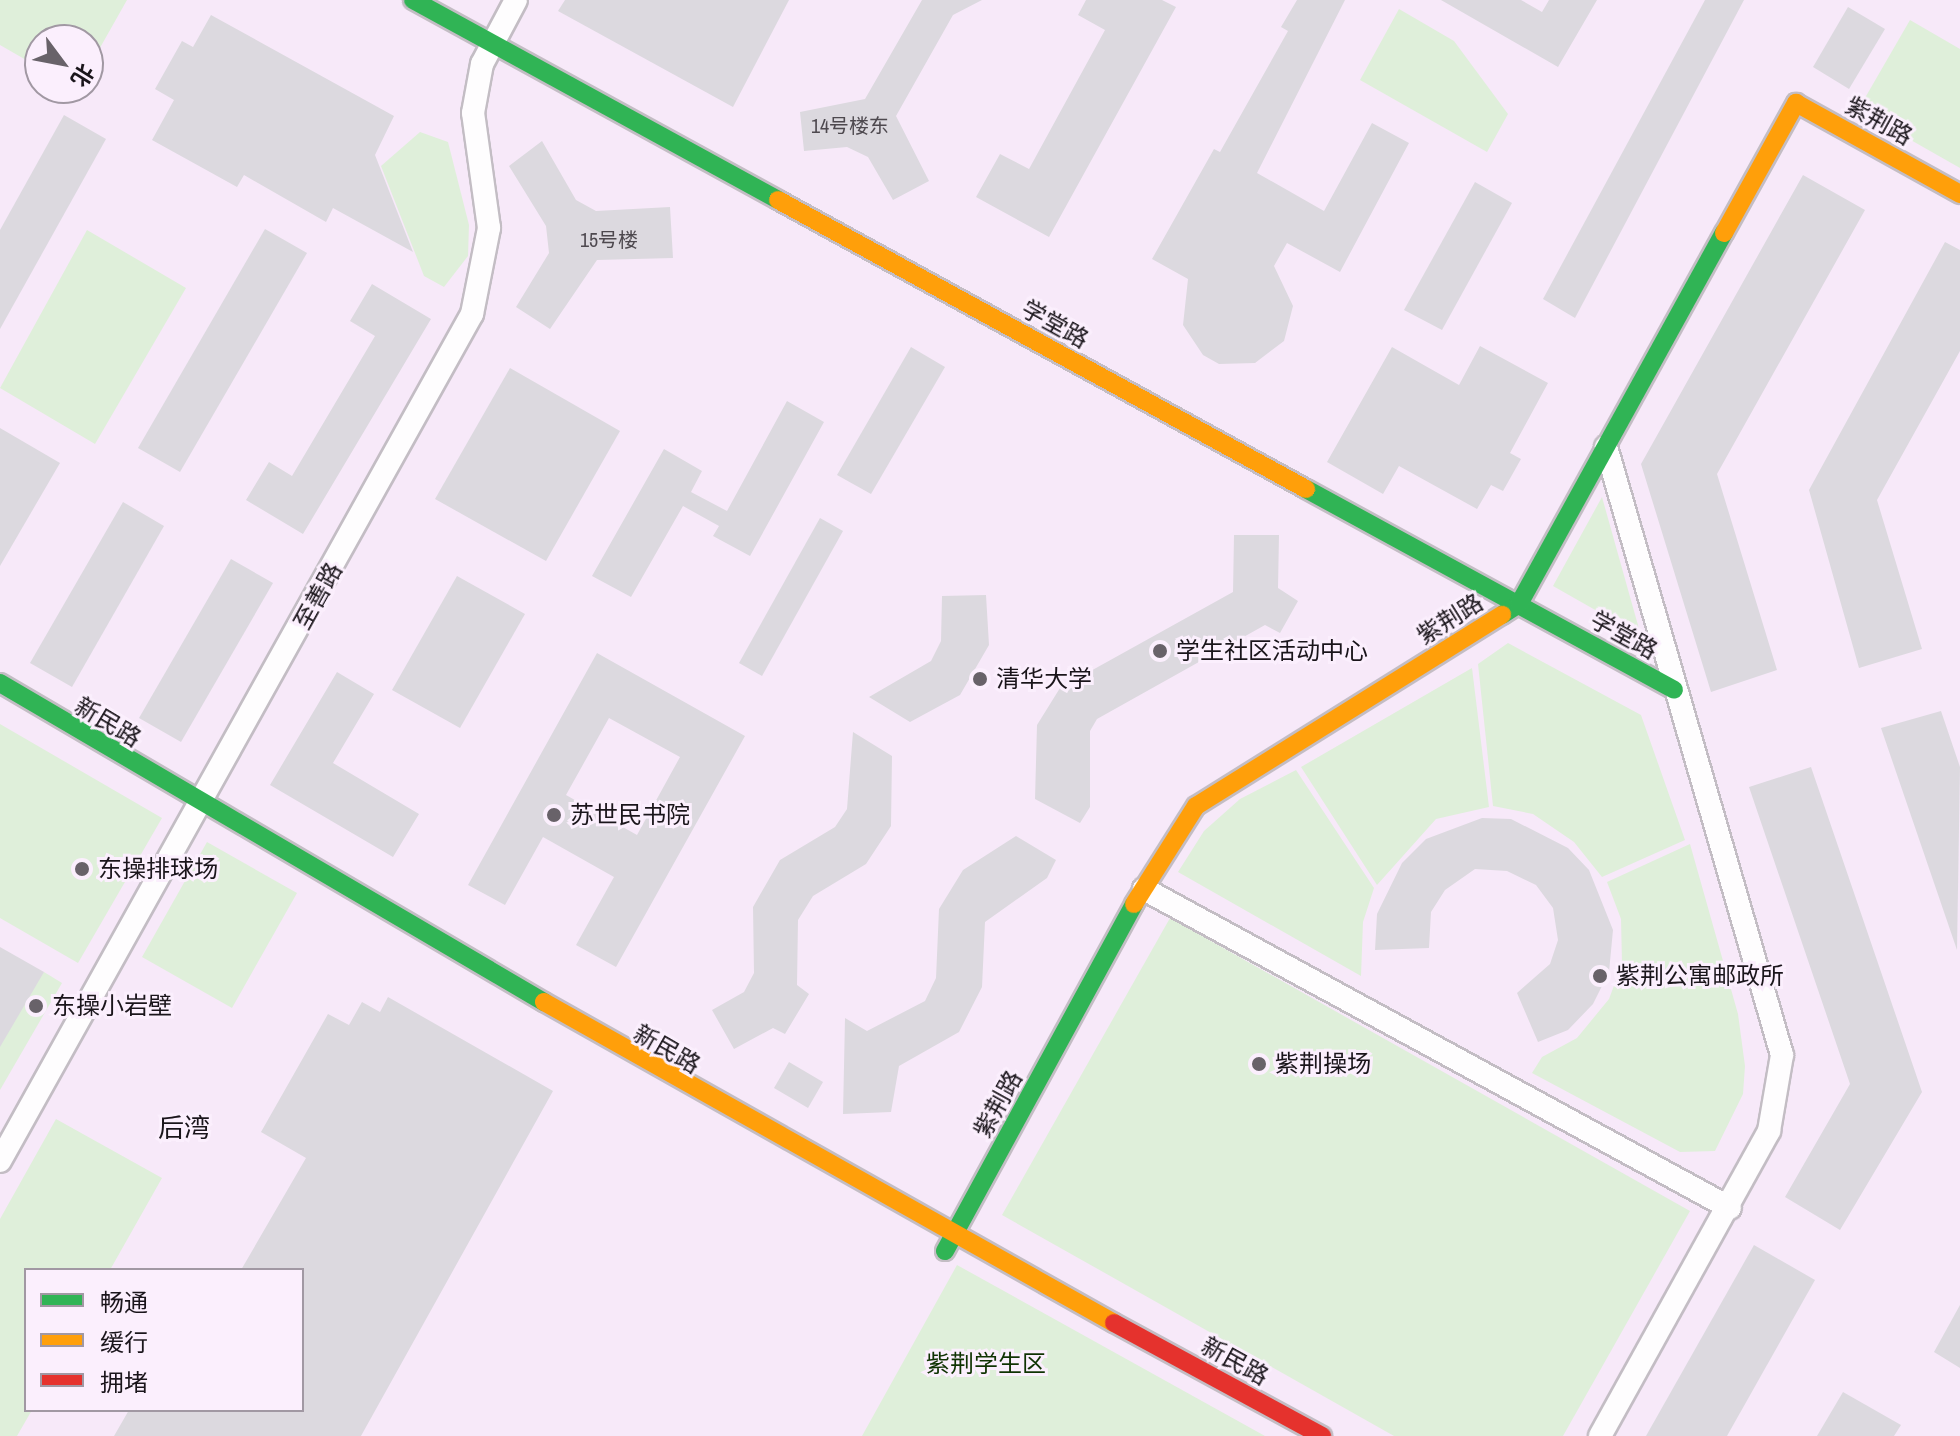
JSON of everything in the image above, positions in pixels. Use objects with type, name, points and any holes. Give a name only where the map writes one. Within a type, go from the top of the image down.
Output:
[{"type":"street","name":"学堂路","points":[[413,0],[1674,690]]},
{"type":"street","name":"至善路","points":[[0,1161],[472,314],[489,228],[473,113],[493,42],[516,0]]},
{"type":"street","name":"紫荆路","points":[[945,1251],[1144,889],[1196,806],[1519,604],[1796,103],[1960,194]]},
{"type":"street","points":[[1600,1436],[1730,1208],[1769,1131],[1782,1055],[1606,447]]},
{"type":"street","name":"新民路","points":[[0,683],[711,1102],[1322,1436]]},
{"type":"street","points":[[1144,889],[1730,1208]]},
{"type":"shaded area","name":"清华大学","points":[[0,0],[1960,0],[1960,1436],[0,1436]]},
{"type":"green space","points":[[0,0],[127,0],[104,41],[104,24],[24,24],[24,59],[0,45]]},
{"type":"green space","points":[[1399,9],[1454,41],[1508,114],[1487,152],[1360,80]]},
{"type":"green space","points":[[1910,20],[1960,49],[1960,168],[1858,110]]},
{"type":"green space","points":[[420,132],[448,142],[469,225],[468,256],[444,287],[424,276],[381,166]]},
{"type":"green space","points":[[87,230],[186,288],[95,444],[0,388]]},
{"type":"green space","points":[[1602,497],[1641,636],[1553,586]]},
{"type":"green space","points":[[1508,643],[1641,715],[1685,840],[1602,877],[1574,842],[1533,814],[1493,806],[1478,664]]},
{"type":"green space","points":[[1472,668],[1489,807],[1436,819],[1377,885],[1301,767]]},
{"type":"green space","name":"东操排球场","points":[[0,724],[162,818],[78,963],[0,918]]},
{"type":"green space","points":[[1296,770],[1374,888],[1363,922],[1361,976],[1178,872],[1204,831],[1240,799]]},
{"type":"green space","points":[[207,842],[297,893],[232,1008],[142,957]]},
{"type":"green space","points":[[1690,844],[1738,1014],[1745,1066],[1743,1094],[1715,1151],[1680,1152],[1532,1073],[1542,1057],[1577,1038],[1609,999],[1622,964],[1621,919],[1607,882]]},
{"type":"green space","name":"紫荆操场","points":[[1170,918],[1690,1211],[1563,1436],[1394,1436],[1002,1215]]},
{"type":"green space","points":[[44,972],[62,983],[0,1090],[0,1024]]},
{"type":"green space","points":[[56,1119],[162,1178],[111,1268],[24,1268],[24,1412],[31,1412],[17,1436],[0,1436],[0,1219]]},
{"type":"green space","name":"紫荆学生区","points":[[957,1265],[1265,1436],[862,1436]]},
{"type":"building","points":[[565,0],[789,0],[733,107],[558,11]]},
{"type":"building","points":[[922,0],[982,0],[953,15],[896,116],[929,181],[893,200],[868,157],[847,147],[804,151],[800,112],[865,99]]},
{"type":"building","points":[[1086,0],[1162,0],[1176,7],[1049,237],[976,197],[1000,154],[1029,169],[1105,30],[1078,15]]},
{"type":"building","points":[[1297,0],[1345,0],[1257,173],[1324,211],[1372,123],[1409,143],[1340,272],[1287,243],[1274,266],[1293,306],[1284,341],[1255,363],[1219,364],[1203,355],[1183,325],[1188,279],[1152,259],[1214,149],[1220,152],[1288,31],[1281,27]]},
{"type":"building","points":[[1441,0],[1521,0],[1542,12],[1549,0],[1597,0],[1558,67]]},
{"type":"building","points":[[1705,0],[1744,0],[1575,318],[1543,299]]},
{"type":"building","points":[[1848,7],[1885,29],[1849,89],[1813,67]]},
{"type":"building","points":[[211,15],[394,116],[375,155],[413,252],[333,208],[326,222],[244,175],[237,187],[152,140],[174,100],[155,89],[182,41],[193,47]]},
{"type":"building","points":[[64,115],[106,139],[0,329],[0,230]]},
{"type":"building","points":[[542,141],[576,200],[596,211],[670,207],[673,258],[597,260],[550,329],[516,307],[549,253],[546,226],[509,166]]},
{"type":"building","points":[[1803,175],[1865,210],[1717,474],[1777,670],[1711,692],[1641,464]]},
{"type":"building","points":[[1475,182],[1512,203],[1442,330],[1404,310]]},
{"type":"building","points":[[265,229],[307,253],[180,472],[138,448]]},
{"type":"building","points":[[1945,242],[1960,250],[1960,351],[1877,500],[1922,649],[1859,668],[1809,490]]},
{"type":"building","points":[[372,284],[431,319],[303,534],[246,500],[269,462],[292,476],[375,336],[350,321]]},
{"type":"building","points":[[1480,346],[1548,383],[1510,453],[1521,459],[1503,491],[1491,485],[1477,509],[1399,466],[1383,494],[1327,462],[1392,347],[1459,385]]},
{"type":"building","points":[[911,347],[945,367],[871,494],[837,475]]},
{"type":"building","points":[[510,368],[620,431],[546,561],[435,499]]},
{"type":"building","points":[[787,401],[824,422],[750,556],[713,536],[719,526],[683,506],[631,597],[592,576],[664,449],[702,471],[691,492],[727,511]]},
{"type":"building","points":[[0,428],[60,463],[0,566]]},
{"type":"building","points":[[123,502],[164,526],[72,687],[30,663]]},
{"type":"building","points":[[820,518],[843,531],[762,676],[739,663]]},
{"type":"building","points":[[1234,535],[1279,535],[1278,588],[1298,601],[1280,633],[1265,625],[1097,719],[1090,731],[1090,807],[1080,823],[1035,799],[1037,725],[1060,688],[1233,592]]},
{"type":"building","points":[[231,559],[273,583],[181,742],[139,718]]},
{"type":"building","points":[[457,576],[525,614],[460,728],[392,690]]},
{"type":"building","points":[[986,595],[989,645],[960,695],[910,722],[869,697],[931,661],[941,641],[942,596]]},
{"type":"building","name":"苏世民书院","points":[[597,653],[745,736],[616,967],[576,945],[614,877],[543,837],[505,905],[468,885]],"holes":[[[609,718],[680,757],[637,835],[566,795]]]},
{"type":"building","points":[[337,672],[374,694],[333,763],[419,814],[393,857],[270,785]]},
{"type":"building","points":[[1941,711],[1960,767],[1957,950],[1881,728]]},
{"type":"building","points":[[853,732],[892,756],[891,826],[866,864],[813,896],[798,920],[797,985],[809,994],[785,1034],[773,1028],[734,1049],[712,1010],[744,992],[754,973],[753,907],[780,860],[835,827],[847,809]]},
{"type":"building","points":[[1811,767],[1922,1092],[1840,1230],[1785,1197],[1850,1084],[1749,787]]},
{"type":"building","points":[[1482,818],[1511,819],[1568,848],[1589,870],[1613,930],[1609,972],[1593,1004],[1568,1030],[1538,1042],[1517,993],[1550,964],[1558,940],[1553,908],[1536,885],[1507,871],[1475,869],[1445,890],[1431,912],[1429,948],[1375,950],[1377,914],[1402,863],[1426,839]]},
{"type":"building","points":[[1016,836],[1056,860],[1047,878],[985,922],[982,987],[959,1032],[899,1066],[891,1112],[843,1114],[845,1018],[867,1031],[925,1001],[936,978],[939,909],[963,870]]},
{"type":"building","points":[[0,947],[44,972],[0,1047]]},
{"type":"building","points":[[388,997],[553,1091],[361,1436],[114,1436],[128,1412],[304,1412],[304,1268],[242,1268],[306,1158],[261,1132],[328,1014],[349,1025],[362,1002],[380,1012]]},
{"type":"building","points":[[789,1062],[823,1082],[808,1108],[774,1088]]},
{"type":"building","points":[[1754,1245],[1815,1280],[1727,1436],[1646,1436]]},
{"type":"building","points":[[1960,1305],[1960,1368],[1934,1352]]},
{"type":"building","points":[[1843,1392],[1901,1425],[1894,1436],[1817,1436]]},
{"type":"traffic: fast","points":[[413,0],[778,200]]},
{"type":"traffic: fast","points":[[1502,615],[1519,604],[1724,233]]},
{"type":"traffic: fast","points":[[1306,489],[1674,690]]},
{"type":"traffic: fast","points":[[0,683],[544,1002]]},
{"type":"traffic: fast","points":[[945,1251],[1134,904]]},
{"type":"traffic: slow","points":[[1724,233],[1796,103],[1960,194]]},
{"type":"traffic: slow","points":[[778,200],[1306,489]]},
{"type":"traffic: slow","points":[[1134,904],[1196,806],[1502,615]]},
{"type":"traffic: slow","points":[[544,1002],[1114,1323]]},
{"type":"traffic: jam","points":[[1114,1323],[1322,1436]]},
{"type":"place","name":"学生社区活动中心","points":[[1160,651]]},
{"type":"place","name":"清华大学","points":[[980,679]]},
{"type":"place","name":"苏世民书院","points":[[554,815]]},
{"type":"place","name":"东操排球场","points":[[82,869]]},
{"type":"place","name":"紫荆公寓邮政所","points":[[1600,976]]},
{"type":"place","name":"东操小岩壁","points":[[36,1006]]},
{"type":"place","name":"紫荆操场","points":[[1259,1064]]},
{"type":"district","name":"后湾","points":[[184,1128]]}]
